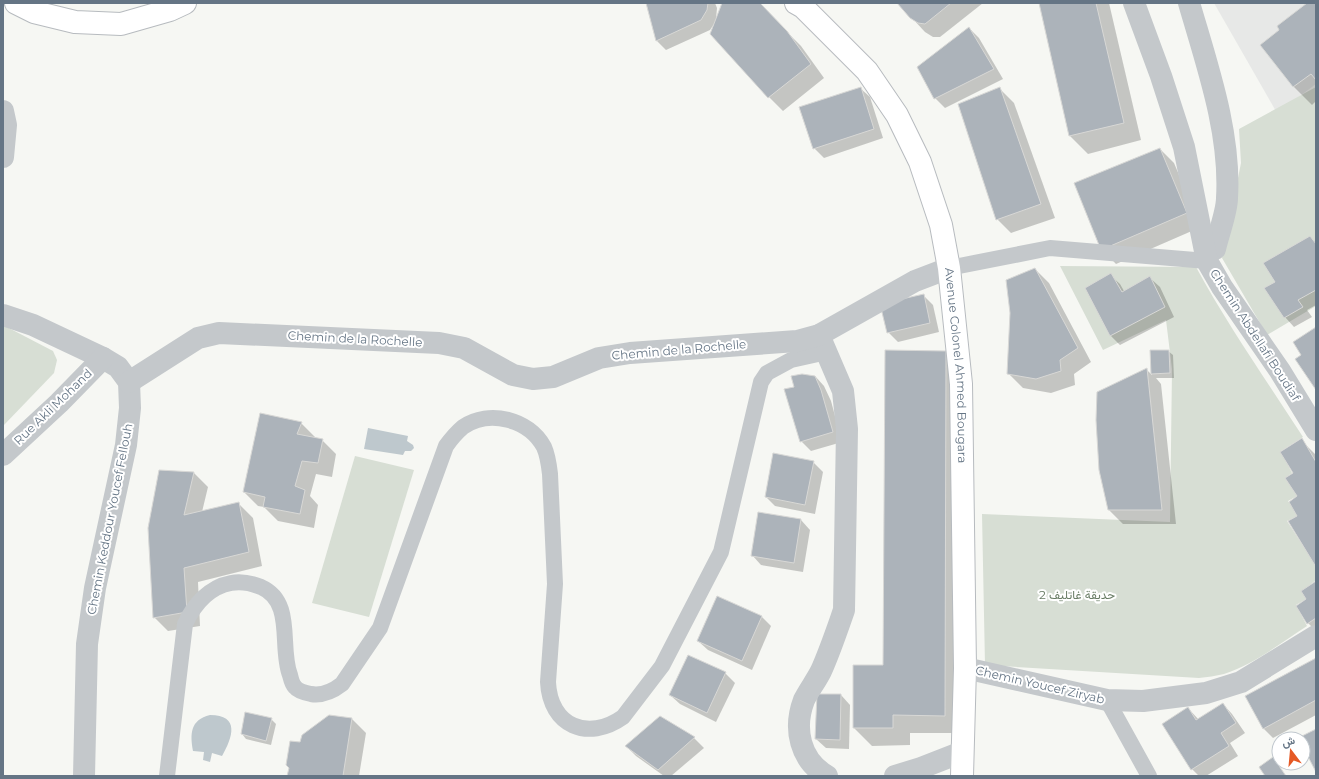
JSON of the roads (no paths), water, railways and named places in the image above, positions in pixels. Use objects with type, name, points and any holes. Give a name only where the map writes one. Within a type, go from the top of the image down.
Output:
[{"type":"main road","points":[[16,3],[34,12],[75,22],[121,24],[170,10],[185,3]]},
{"type":"main road","name":"Avenue Colonel Ahmed Bougara","points":[[796,3],[803,7],[867,71],[897,115],[920,162],[941,225],[949,268],[961,384],[965,668],[962,776]]},
{"type":"street","name":"Chemin Abdellafi Boudiaf","points":[[1134,3],[1161,76],[1184,147],[1211,255],[1222,287],[1280,371],[1316,430]]},
{"type":"street","points":[[1189,3],[1214,91],[1227,157],[1227,200],[1211,255]]},
{"type":"street","points":[[3,111],[6,125],[3,157]]},
{"type":"street","name":"Chemin de la Rochelle","points":[[129,382],[198,338],[219,333],[439,343],[464,348],[513,375],[533,380],[553,377],[599,358],[630,353],[796,341],[823,343],[915,281],[949,268]]},
{"type":"street","points":[[3,315],[34,325],[103,358],[118,367],[129,382]]},
{"type":"street","points":[[823,343],[843,391],[847,430],[844,610],[821,671],[805,699],[801,710],[799,723],[803,749],[808,760],[816,769],[827,776]]},
{"type":"street","name":"Rue Akli Mohand","points":[[3,455],[103,358]]},
{"type":"street","name":"Chemin Keddour Youcef Fellouh","points":[[84,776],[87,644],[95,588],[126,445],[130,408],[129,382]]},
{"type":"street","name":"Chemin Youcef Ziryab","points":[[965,668],[1107,700],[1143,701],[1206,693],[1241,682],[1316,636]]},
{"type":"street","points":[[895,776],[921,768],[962,752]]},
{"type":"lane","name":"Chemin Abdellafi Boudiaf","points":[[949,268],[1050,248],[1211,255]]},
{"type":"lane","points":[[167,776],[185,624],[191,612],[200,601],[210,592],[222,585],[232,582],[243,582],[263,588],[275,598],[282,612],[288,669],[294,686],[301,691],[315,695],[336,689],[342,684],[380,628],[446,446],[454,435],[464,427],[476,421],[489,418],[502,418],[515,421],[526,427],[536,436],[548,459],[555,584],[548,682],[552,703],[557,712],[565,720],[574,725],[594,730],[605,728],[614,723],[626,713],[662,666],[721,552],[761,382],[767,373],[823,343]]},
{"type":"lane","points":[[1107,700],[1149,776]]},
{"type":"park label","name":"حديقة غاتليف 2","points":[[1077,595]]}]
